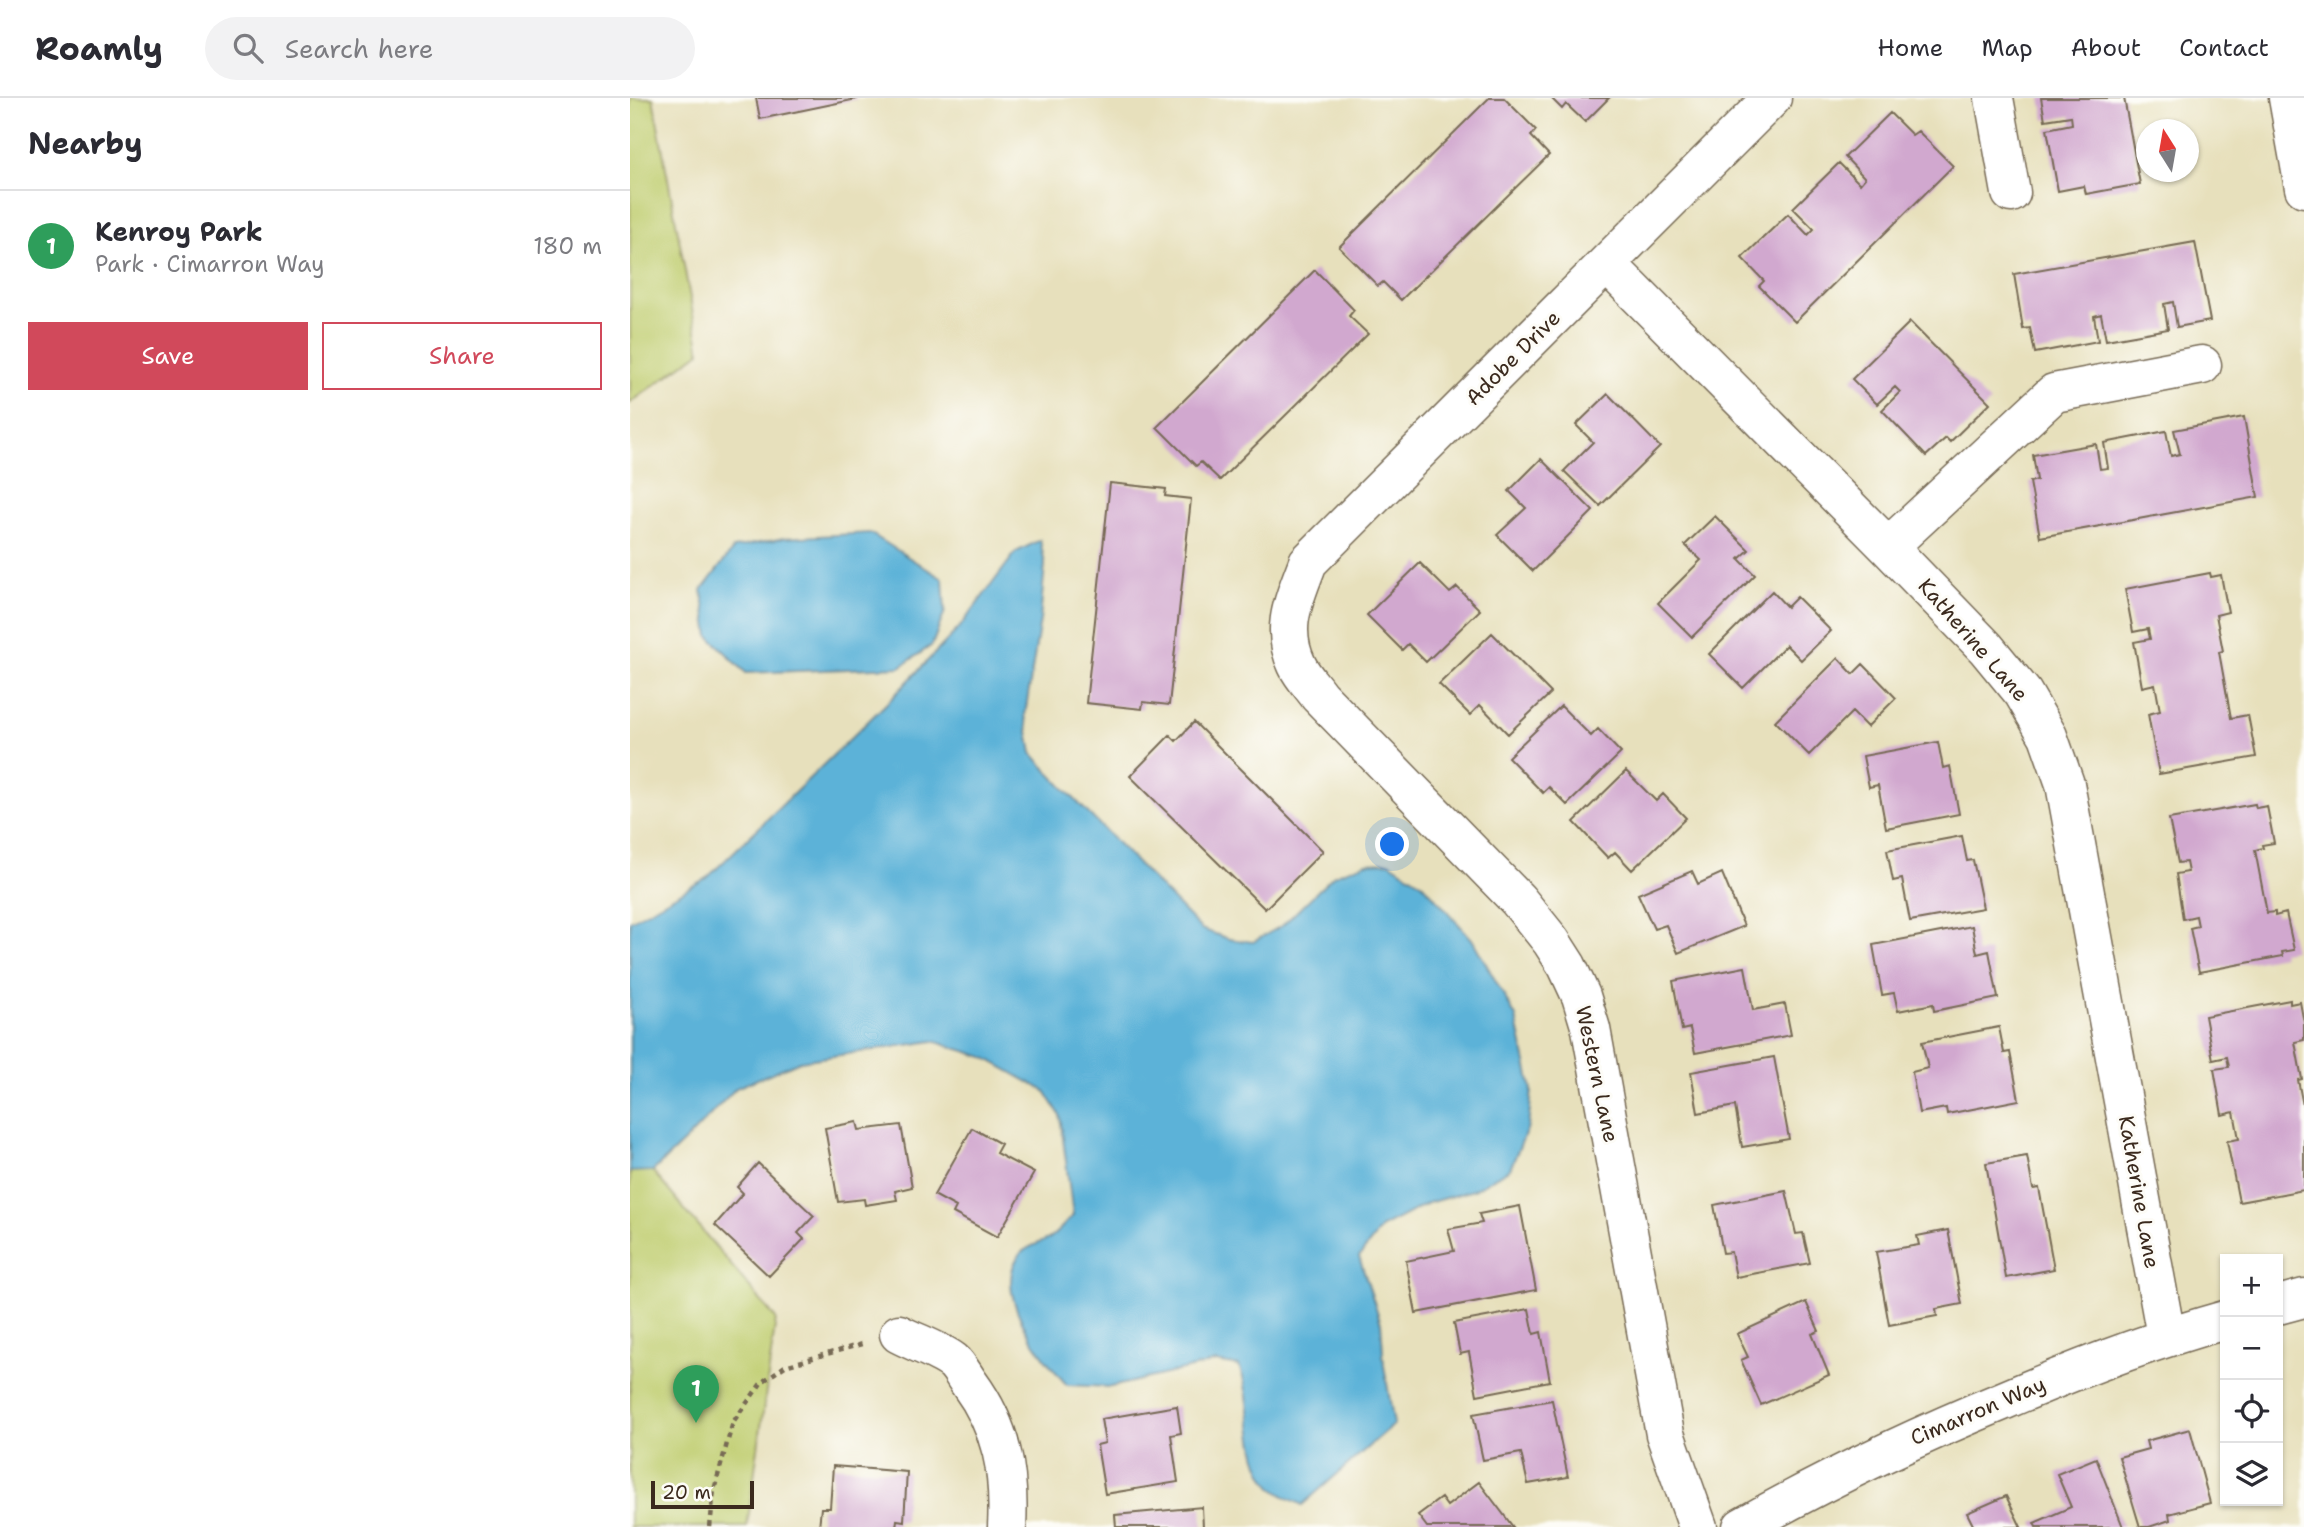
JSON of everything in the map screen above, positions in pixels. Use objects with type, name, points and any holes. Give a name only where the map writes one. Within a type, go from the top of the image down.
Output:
[{"type":"street","name":"Adobe Drive","points":[[1288,636],[1289,618],[1308,562],[1772,98]]},
{"type":"street","points":[[1994,98],[2011,193]]},
{"type":"street","points":[[2288,98],[2304,188]]},
{"type":"street","name":"Katherine Lane","points":[[1607,264],[1986,648],[2024,693],[2048,736],[2065,784],[2166,1336]]},
{"type":"street","points":[[1888,547],[2054,393],[2202,365]]},
{"type":"street","name":"Western Lane","points":[[1288,636],[1297,666],[1319,696],[1518,900],[1551,941],[1581,996],[1591,1029],[1665,1434],[1698,1527]]},
{"type":"street","points":[[2283,1304],[2304,1298]]},
{"type":"street","name":"Cimarron Way","points":[[1742,1527],[1910,1440],[2049,1381],[2166,1336],[2220,1321]]},
{"type":"street","points":[[900,1334],[954,1362],[982,1401],[997,1437],[1007,1472],[1007,1527]]},
{"type":"path","points":[[710,1527],[714,1490],[733,1422],[762,1382],[785,1366],[811,1356],[900,1334]]},
{"type":"green space","points":[[630,98],[653,98],[700,352],[630,403]]},
{"type":"green space","points":[[630,1144],[776,1319],[747,1527],[630,1527]]},
{"type":"water","points":[[870,533],[943,579],[945,611],[932,645],[900,667],[746,673],[709,636],[702,590],[734,548],[784,538]]},
{"type":"water","points":[[1040,540],[1045,564],[1040,620],[1025,715],[1032,753],[1201,929],[1229,939],[1253,942],[1283,925],[1334,875],[1366,863],[1389,862],[1423,884],[1472,939],[1516,1017],[1532,1090],[1528,1127],[1510,1169],[1473,1190],[1428,1203],[1382,1227],[1359,1257],[1381,1323],[1384,1366],[1394,1424],[1302,1505],[1276,1491],[1264,1475],[1254,1446],[1244,1381],[1239,1366],[1216,1362],[1111,1387],[1067,1385],[1045,1358],[1023,1323],[1011,1286],[1013,1268],[1021,1253],[1050,1238],[1073,1215],[1060,1115],[1045,1091],[984,1057],[933,1041],[800,1061],[736,1088],[653,1171],[630,1172],[630,921],[708,877],[891,699],[959,628],[1016,552]]},
{"type":"building","points":[[756,98],[857,98],[857,99],[760,119]]},
{"type":"building","points":[[1489,98],[1504,98],[1536,130],[1531,136],[1549,155],[1401,300],[1383,282],[1378,286],[1339,247]]},
{"type":"building","points":[[1551,98],[1609,98],[1585,122],[1566,104],[1562,109]]},
{"type":"building","points":[[2041,98],[2124,98],[2136,162],[2136,182],[2140,184],[2086,194],[2084,186],[2058,191],[2047,129],[2072,124],[2071,116],[2045,120]]},
{"type":"building","points":[[1890,113],[1912,135],[1918,131],[1953,166],[1795,322],[1759,286],[1764,281],[1742,258],[1788,214],[1808,235],[1814,229],[1793,208],[1839,163],[1860,184],[1865,178],[1845,157]]},
{"type":"building","points":[[2195,242],[2210,321],[2177,327],[2173,302],[2164,304],[2168,329],[2106,340],[2101,314],[2094,316],[2098,341],[2035,353],[2030,328],[2023,329],[2014,274]]},
{"type":"building","points":[[1315,270],[1354,310],[1349,316],[1368,334],[1220,480],[1201,462],[1196,466],[1157,427]]},
{"type":"building","points":[[1910,322],[1990,403],[1950,442],[1946,438],[1926,456],[1882,410],[1900,392],[1895,387],[1877,404],[1852,379]]},
{"type":"building","points":[[1608,394],[1660,447],[1600,506],[1564,471],[1593,442],[1576,425]]},
{"type":"building","points":[[2244,417],[2258,497],[2040,537],[2030,482],[2037,480],[2033,455],[2096,444],[2100,469],[2108,468],[2104,443],[2166,431],[2171,456],[2180,454],[2174,430]]},
{"type":"building","points":[[1541,459],[1593,511],[1533,571],[1497,535],[1526,508],[1509,491]]},
{"type":"building","points":[[1110,483],[1166,489],[1165,496],[1191,499],[1169,705],[1143,702],[1142,709],[1086,703]]},
{"type":"building","points":[[1715,516],[1749,550],[1739,559],[1755,575],[1692,637],[1658,603],[1701,560],[1685,545]]},
{"type":"building","points":[[1420,563],[1450,593],[1457,587],[1480,610],[1426,662],[1408,644],[1402,650],[1367,615]]},
{"type":"building","points":[[2210,573],[2211,577],[2221,575],[2228,612],[2216,615],[2223,651],[2219,652],[2231,718],[2248,715],[2256,757],[2159,774],[2148,714],[2160,711],[2155,684],[2142,687],[2134,642],[2150,639],[2148,629],[2133,632],[2125,589]]},
{"type":"building","points":[[1772,591],[1787,607],[1797,597],[1831,631],[1801,660],[1786,645],[1743,688],[1709,654]]},
{"type":"building","points":[[1492,633],[1551,693],[1508,734],[1480,705],[1470,715],[1439,684]]},
{"type":"building","points":[[1838,658],[1853,674],[1863,664],[1896,698],[1867,727],[1852,712],[1809,755],[1775,721]]},
{"type":"building","points":[[1561,706],[1591,736],[1598,729],[1621,753],[1567,805],[1549,787],[1543,793],[1508,757]]},
{"type":"building","points":[[1194,722],[1323,851],[1265,909],[1130,776],[1170,735],[1176,741]]},
{"type":"building","points":[[1938,742],[1943,768],[1950,766],[1959,814],[1886,828],[1878,785],[1869,787],[1863,756]]},
{"type":"building","points":[[1626,771],[1656,801],[1663,794],[1686,818],[1632,870],[1615,852],[1608,858],[1574,822]]},
{"type":"building","points":[[2255,804],[2256,808],[2267,806],[2274,843],[2262,845],[2263,848],[2255,850],[2267,913],[2275,912],[2275,916],[2286,913],[2294,950],[2282,952],[2283,956],[2199,972],[2190,928],[2198,926],[2196,916],[2183,919],[2176,874],[2188,872],[2186,862],[2178,863],[2169,819]]},
{"type":"building","points":[[1962,836],[1967,861],[1973,860],[1983,908],[1910,921],[1902,879],[1893,881],[1887,850]]},
{"type":"building","points":[[1692,871],[1698,884],[1722,873],[1744,926],[1678,953],[1666,925],[1654,929],[1638,894]]},
{"type":"building","points":[[1972,926],[1977,954],[1989,951],[1998,998],[1934,1011],[1933,1004],[1898,1011],[1894,993],[1882,995],[1873,945]]},
{"type":"building","points":[[1745,967],[1753,1010],[1785,1004],[1791,1035],[1695,1053],[1690,1028],[1682,1030],[1673,981]]},
{"type":"building","points":[[2290,1000],[2290,1004],[2300,1002],[2304,1023],[2304,1040],[2295,1042],[2302,1079],[2298,1080],[2304,1111],[2304,1190],[2239,1202],[2227,1141],[2239,1139],[2234,1112],[2222,1115],[2214,1069],[2229,1067],[2227,1057],[2213,1060],[2205,1016]]},
{"type":"building","points":[[1999,1027],[2004,1053],[2010,1052],[2019,1100],[1947,1114],[1946,1108],[1919,1113],[1912,1072],[1928,1068],[1922,1042]]},
{"type":"building","points":[[1774,1057],[1789,1139],[1742,1147],[1735,1106],[1698,1113],[1691,1072]]},
{"type":"building","points":[[857,1122],[859,1130],[901,1125],[912,1187],[895,1191],[897,1200],[865,1205],[864,1199],[838,1202],[825,1128]]},
{"type":"building","points":[[972,1128],[1001,1144],[996,1153],[1034,1173],[997,1237],[953,1213],[956,1207],[934,1195]]},
{"type":"building","points":[[2027,1156],[2033,1189],[2039,1188],[2054,1269],[2006,1278],[1986,1163]]},
{"type":"building","points":[[758,1163],[814,1216],[798,1233],[804,1239],[769,1276],[715,1225],[743,1193],[737,1187]]},
{"type":"building","points":[[1786,1191],[1796,1234],[1803,1233],[1810,1263],[1736,1277],[1731,1252],[1723,1253],[1714,1205]]},
{"type":"building","points":[[1520,1206],[1536,1290],[1416,1313],[1406,1261],[1454,1251],[1448,1229],[1482,1223],[1479,1214]]},
{"type":"building","points":[[1948,1230],[1962,1304],[1936,1309],[1937,1316],[1889,1325],[1876,1252],[1919,1245],[1917,1236]]},
{"type":"building","points":[[1806,1302],[1819,1331],[1812,1334],[1829,1375],[1761,1405],[1741,1360],[1748,1357],[1737,1334]]},
{"type":"building","points":[[1529,1309],[1534,1334],[1541,1332],[1550,1381],[1477,1395],[1469,1352],[1460,1354],[1454,1323]]},
{"type":"building","points":[[1552,1400],[1568,1477],[1528,1484],[1521,1453],[1483,1460],[1473,1414]]},
{"type":"building","points":[[1177,1406],[1181,1433],[1171,1435],[1178,1482],[1105,1494],[1097,1445],[1105,1443],[1101,1419]]},
{"type":"building","points":[[2190,1429],[2210,1503],[2169,1514],[2170,1520],[2140,1527],[2119,1457],[2148,1449],[2146,1441]]},
{"type":"building","points":[[2096,1458],[2123,1527],[2036,1527],[2034,1523],[2071,1507],[2057,1474]]},
{"type":"building","points":[[833,1466],[907,1472],[904,1521],[897,1520],[896,1527],[819,1527],[821,1508],[830,1508]]},
{"type":"building","points":[[1479,1482],[1513,1527],[1427,1527],[1418,1515],[1441,1498],[1447,1506]]},
{"type":"building","points":[[2006,1496],[2021,1527],[1974,1527],[1967,1513]]},
{"type":"building","points":[[1202,1507],[1203,1527],[1116,1527],[1115,1515]]},
{"type":"place","name":"Kenroy Park","points":[[696,1423]]}]
